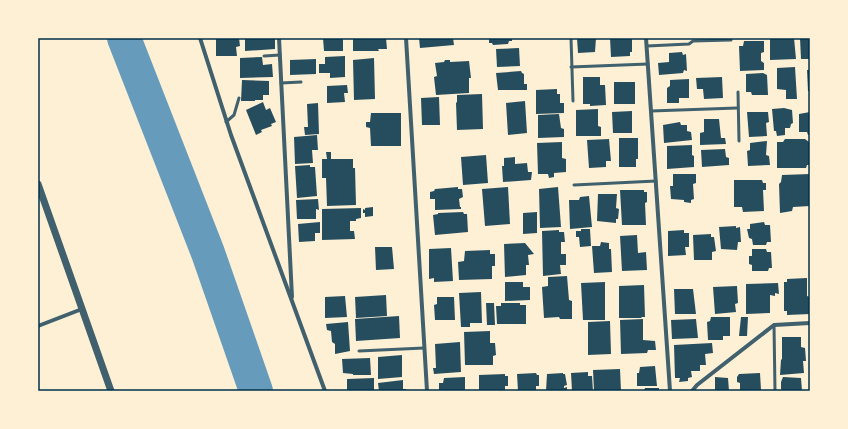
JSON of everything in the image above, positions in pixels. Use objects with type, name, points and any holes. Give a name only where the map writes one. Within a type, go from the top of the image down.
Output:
[{"type":"street","points":[[200,38],[226,122],[325,391]]},
{"type":"street","points":[[279,38],[292,302]]},
{"type":"street","points":[[406,38],[427,391]]},
{"type":"street","points":[[646,38],[670,391]]},
{"type":"street","points":[[38,184],[111,391]]},
{"type":"street","points":[[38,326],[82,309]]},
{"type":"street","points":[[692,391],[697,385],[774,325],[810,323]]},
{"type":"lane","points":[[571,38],[573,101]]},
{"type":"lane","points":[[647,46],[689,44],[693,41],[731,40]]},
{"type":"lane","points":[[264,56],[280,55]]},
{"type":"lane","points":[[571,67],[648,64]]},
{"type":"lane","points":[[281,83],[300,82]]},
{"type":"lane","points":[[738,92],[737,108],[740,141]]},
{"type":"lane","points":[[226,122],[234,115],[239,98]]},
{"type":"lane","points":[[651,111],[737,108]]},
{"type":"lane","points":[[574,185],[656,181]]},
{"type":"lane","points":[[774,325],[775,391]]},
{"type":"lane","points":[[359,351],[424,348]]},
{"type":"building","points":[[216,38],[239,38],[240,46],[236,47],[237,56],[216,56]]},
{"type":"building","points":[[245,38],[275,38],[275,49],[245,51]]},
{"type":"building","points":[[323,38],[343,38],[343,51],[324,51]]},
{"type":"building","points":[[353,38],[386,38],[387,49],[378,49],[379,51],[353,51]]},
{"type":"building","points":[[419,38],[453,38],[454,45],[420,48]]},
{"type":"building","points":[[489,38],[512,38],[512,41],[509,41],[508,44],[493,45],[492,43],[489,43]]},
{"type":"building","points":[[577,38],[596,38],[595,52],[578,53]]},
{"type":"building","points":[[610,38],[632,38],[632,52],[630,52],[630,56],[611,57]]},
{"type":"building","points":[[770,38],[794,38],[796,59],[770,60]]},
{"type":"building","points":[[800,38],[810,38],[810,59],[801,59]]},
{"type":"building","points":[[744,41],[764,41],[764,52],[761,53],[761,61],[764,63],[764,70],[740,71],[739,46],[743,46]]},
{"type":"building","points":[[519,48],[520,66],[497,67],[496,49]]},
{"type":"building","points":[[682,52],[683,55],[686,54],[687,71],[684,70],[683,73],[659,75],[658,63],[669,62],[669,53]]},
{"type":"building","points":[[345,56],[345,77],[330,78],[330,73],[319,73],[319,64],[325,64],[325,57]]},
{"type":"building","points":[[262,57],[263,65],[272,64],[273,77],[240,78],[240,58]]},
{"type":"building","points":[[374,58],[375,99],[354,100],[353,60]]},
{"type":"building","points":[[316,59],[316,74],[290,75],[290,60]]},
{"type":"building","points":[[445,60],[450,60],[450,62],[469,61],[471,78],[469,78],[469,93],[436,95],[434,77],[437,76],[435,63],[444,62]]},
{"type":"building","points":[[795,67],[797,99],[786,99],[786,90],[777,89],[777,68]]},
{"type":"building","points":[[807,70],[810,70],[810,91],[808,91]]},
{"type":"building","points":[[521,71],[524,74],[524,84],[527,84],[527,90],[498,90],[496,73]]},
{"type":"building","points":[[763,73],[767,75],[768,95],[752,95],[751,92],[746,92],[746,74]]},
{"type":"building","points":[[583,77],[600,77],[600,85],[605,85],[606,105],[590,106],[590,104],[583,104]]},
{"type":"building","points":[[722,77],[723,98],[704,99],[703,89],[697,89],[696,78]]},
{"type":"building","points":[[689,79],[689,98],[679,98],[679,103],[667,103],[667,88],[670,86],[670,80]]},
{"type":"building","points":[[242,80],[269,81],[269,95],[263,95],[263,100],[241,101]]},
{"type":"building","points":[[614,82],[635,82],[635,104],[614,104]]},
{"type":"building","points":[[347,85],[348,93],[344,93],[345,102],[327,103],[327,86]]},
{"type":"building","points":[[557,89],[557,94],[560,94],[560,103],[564,103],[564,113],[536,114],[536,90]]},
{"type":"building","points":[[482,94],[483,129],[457,130],[457,95]]},
{"type":"building","points":[[439,97],[440,125],[422,125],[421,98]]},
{"type":"building","points":[[525,101],[527,133],[508,135],[506,103]]},
{"type":"building","points":[[263,102],[266,110],[270,108],[276,122],[271,124],[272,126],[261,130],[262,132],[256,135],[246,110]]},
{"type":"building","points":[[318,103],[319,134],[305,135],[304,127],[308,127],[307,104]]},
{"type":"building","points":[[784,108],[792,110],[793,123],[791,124],[790,128],[785,128],[785,135],[777,136],[776,131],[774,131],[772,109]]},
{"type":"building","points":[[598,109],[598,126],[601,127],[601,136],[576,136],[576,110]]},
{"type":"building","points":[[632,111],[632,133],[613,133],[612,112]]},
{"type":"building","points":[[747,112],[768,112],[769,122],[766,123],[767,136],[749,137]]},
{"type":"building","points":[[810,112],[810,135],[808,135],[807,132],[799,132],[799,114]]},
{"type":"building","points":[[371,113],[401,113],[401,146],[371,146],[370,128],[366,127],[366,122],[370,122]]},
{"type":"building","points":[[559,114],[561,128],[564,129],[564,137],[538,138],[538,115]]},
{"type":"building","points":[[704,119],[719,119],[721,138],[725,138],[726,144],[700,145],[700,133],[704,132]]},
{"type":"building","points":[[680,122],[681,125],[687,125],[687,131],[691,132],[692,140],[664,143],[663,125]]},
{"type":"building","points":[[317,135],[318,150],[312,150],[313,163],[295,164],[294,137]]},
{"type":"building","points":[[619,138],[638,138],[638,159],[636,159],[636,167],[619,167]]},
{"type":"building","points":[[609,139],[611,161],[606,161],[606,167],[589,168],[587,140]]},
{"type":"building","points":[[785,139],[805,139],[809,142],[810,165],[807,165],[806,168],[777,168],[777,142],[783,142]]},
{"type":"building","points":[[767,141],[766,155],[769,156],[770,165],[748,166],[747,151],[750,150],[750,143]]},
{"type":"building","points":[[562,142],[562,158],[566,159],[566,172],[554,173],[554,177],[549,178],[548,174],[538,174],[537,143]]},
{"type":"building","points":[[692,145],[694,167],[667,169],[667,146]]},
{"type":"building","points":[[725,149],[726,157],[729,158],[729,165],[702,167],[701,150]]},
{"type":"building","points":[[326,152],[331,152],[331,159],[353,159],[353,168],[355,168],[356,205],[327,206],[326,178],[322,178],[322,159],[327,159]]},
{"type":"building","points":[[486,155],[488,183],[463,185],[461,157]]},
{"type":"building","points":[[515,157],[515,164],[527,163],[528,172],[532,172],[531,180],[503,182],[502,166],[504,166],[504,158]]},
{"type":"building","points":[[310,165],[310,167],[315,167],[317,196],[297,198],[295,166]]},
{"type":"building","points":[[673,174],[696,174],[696,183],[693,184],[694,199],[691,200],[691,203],[684,202],[684,200],[671,199],[670,186],[673,186]]},
{"type":"building","points":[[810,174],[810,206],[793,207],[792,211],[780,213],[779,184],[781,182],[782,175]]},
{"type":"building","points":[[734,180],[762,180],[763,183],[766,183],[766,190],[763,190],[764,211],[743,212],[742,207],[734,207]]},
{"type":"building","points":[[458,187],[458,189],[462,189],[463,197],[459,199],[461,209],[435,210],[435,199],[430,199],[430,192],[434,191],[435,189]]},
{"type":"building","points":[[508,187],[510,224],[485,226],[482,189]]},
{"type":"building","points":[[558,187],[561,227],[540,228],[539,189]]},
{"type":"building","points":[[620,190],[644,190],[644,192],[647,192],[647,202],[645,203],[646,225],[622,225]]},
{"type":"building","points":[[598,194],[617,194],[616,208],[619,209],[616,223],[597,221]]},
{"type":"building","points":[[589,196],[592,227],[570,229],[569,200],[579,200],[580,197]]},
{"type":"building","points":[[318,199],[319,210],[316,209],[316,219],[297,219],[296,200]]},
{"type":"building","points":[[373,207],[373,216],[365,217],[363,209],[365,210],[365,208]]},
{"type":"building","points":[[361,208],[361,218],[356,219],[356,221],[350,221],[350,231],[354,231],[355,239],[322,240],[322,209]]},
{"type":"building","points":[[463,212],[464,214],[467,214],[468,232],[435,235],[433,215],[438,213]]},
{"type":"building","points":[[537,212],[537,233],[523,234],[523,213]]},
{"type":"building","points":[[320,222],[320,233],[315,233],[315,241],[299,242],[298,224]]},
{"type":"building","points":[[764,222],[765,225],[770,225],[771,242],[767,242],[766,245],[753,245],[752,239],[749,238],[747,229],[750,229],[750,224]]},
{"type":"building","points":[[736,226],[736,228],[740,227],[741,242],[738,242],[737,250],[721,249],[719,227]]},
{"type":"building","points":[[581,229],[590,229],[591,246],[580,247],[579,237],[576,237],[576,231],[581,231]]},
{"type":"building","points":[[559,230],[559,232],[564,232],[565,242],[561,242],[561,254],[566,254],[566,265],[560,265],[561,274],[543,276],[542,231]]},
{"type":"building","points":[[684,230],[684,233],[689,233],[689,247],[685,247],[686,255],[668,256],[668,231]]},
{"type":"building","points":[[711,234],[711,237],[714,237],[716,251],[712,252],[712,260],[694,260],[693,235]]},
{"type":"building","points":[[637,235],[638,253],[646,252],[647,270],[622,271],[620,236]]},
{"type":"building","points":[[601,242],[609,243],[609,249],[611,249],[612,272],[594,273],[592,246],[600,246]]},
{"type":"building","points":[[525,243],[534,254],[528,255],[529,265],[526,265],[526,275],[505,277],[504,244]]},
{"type":"building","points":[[375,247],[392,247],[394,269],[376,270]]},
{"type":"building","points":[[451,248],[453,281],[434,282],[434,278],[429,279],[429,249]]},
{"type":"building","points":[[752,249],[766,249],[767,252],[771,252],[772,268],[769,268],[768,271],[752,271],[752,265],[749,264],[749,256],[752,256]]},
{"type":"building","points":[[490,250],[490,254],[495,254],[495,266],[492,266],[492,279],[459,280],[458,262],[464,261],[465,251]]},
{"type":"building","points":[[567,276],[569,300],[572,301],[572,319],[560,319],[559,317],[544,318],[542,287],[548,286],[548,277]]},
{"type":"building","points":[[807,278],[807,296],[810,297],[810,314],[787,315],[787,311],[784,311],[784,282],[787,282],[787,279]]},
{"type":"building","points":[[505,282],[523,282],[523,287],[530,287],[530,300],[505,301]]},
{"type":"building","points":[[605,282],[605,320],[583,320],[581,283]]},
{"type":"building","points":[[778,283],[779,294],[775,293],[775,296],[770,295],[770,313],[746,314],[746,284]]},
{"type":"building","points":[[644,285],[645,317],[619,318],[619,286]]},
{"type":"building","points":[[737,286],[738,303],[735,304],[736,312],[715,314],[713,287]]},
{"type":"building","points":[[674,289],[693,289],[696,314],[675,314]]},
{"type":"building","points":[[481,292],[482,323],[470,323],[470,327],[461,327],[459,293]]},
{"type":"building","points":[[386,295],[387,316],[356,318],[355,297]]},
{"type":"building","points":[[345,296],[347,317],[325,318],[325,297]]},
{"type":"building","points":[[437,297],[454,297],[455,320],[435,320],[434,305],[437,304]]},
{"type":"building","points":[[486,303],[494,303],[495,325],[487,325]]},
{"type":"building","points":[[501,303],[520,303],[520,305],[526,305],[526,324],[497,324],[496,306],[501,306]]},
{"type":"building","points":[[399,316],[400,338],[356,341],[355,319]]},
{"type":"building","points":[[711,317],[730,317],[730,336],[723,336],[723,340],[708,340],[707,322],[710,321]]},
{"type":"building","points":[[741,317],[748,317],[747,336],[739,336]]},
{"type":"building","points":[[643,319],[643,340],[655,341],[656,350],[648,350],[647,353],[621,354],[620,320]]},
{"type":"building","points":[[696,319],[698,338],[672,339],[671,320]]},
{"type":"building","points":[[610,321],[611,354],[588,355],[588,322]]},
{"type":"building","points":[[348,322],[350,351],[335,354],[335,344],[332,342],[331,331],[327,330],[326,324]]},
{"type":"building","points":[[490,331],[490,343],[495,343],[496,355],[493,356],[493,365],[465,365],[464,332]]},
{"type":"building","points":[[782,337],[801,337],[801,347],[805,348],[806,361],[803,361],[804,373],[780,375]]},
{"type":"building","points":[[460,342],[461,372],[434,374],[433,368],[436,368],[435,344]]},
{"type":"building","points":[[712,343],[713,353],[705,354],[706,365],[700,365],[700,371],[691,371],[692,377],[688,378],[688,381],[679,382],[680,378],[675,378],[674,345]]},
{"type":"building","points":[[402,355],[402,377],[378,379],[378,357]]},
{"type":"building","points":[[370,358],[371,375],[353,375],[343,373],[342,359]]},
{"type":"building","points":[[655,366],[657,386],[637,386],[637,373],[639,373],[640,367]]},
{"type":"building","points":[[620,369],[621,391],[594,391],[593,370]]},
{"type":"building","points":[[588,372],[588,376],[592,376],[593,391],[572,391],[571,373]]},
{"type":"building","points":[[536,373],[539,375],[539,386],[536,386],[536,391],[518,391],[517,374]]},
{"type":"building","points":[[760,373],[761,390],[740,391],[740,383],[737,382],[737,377],[739,374]]},
{"type":"building","points":[[505,374],[505,376],[508,376],[508,386],[505,386],[505,391],[479,391],[479,375]]},
{"type":"building","points":[[547,374],[565,374],[567,385],[564,386],[564,388],[567,387],[567,391],[546,391]]},
{"type":"building","points":[[465,377],[465,391],[439,391],[439,383],[443,383],[444,378]]},
{"type":"building","points":[[715,377],[728,378],[729,391],[715,391]]},
{"type":"building","points":[[783,377],[801,378],[802,391],[784,391],[781,389]]},
{"type":"building","points":[[374,378],[374,391],[347,391],[347,379]]},
{"type":"building","points":[[403,380],[403,389],[406,389],[407,391],[379,391],[378,383]]},
{"type":"building","points":[[645,388],[659,388],[659,391],[644,391]]},
{"type":"waterway","points":[[124,38],[208,253],[256,391]]}]
